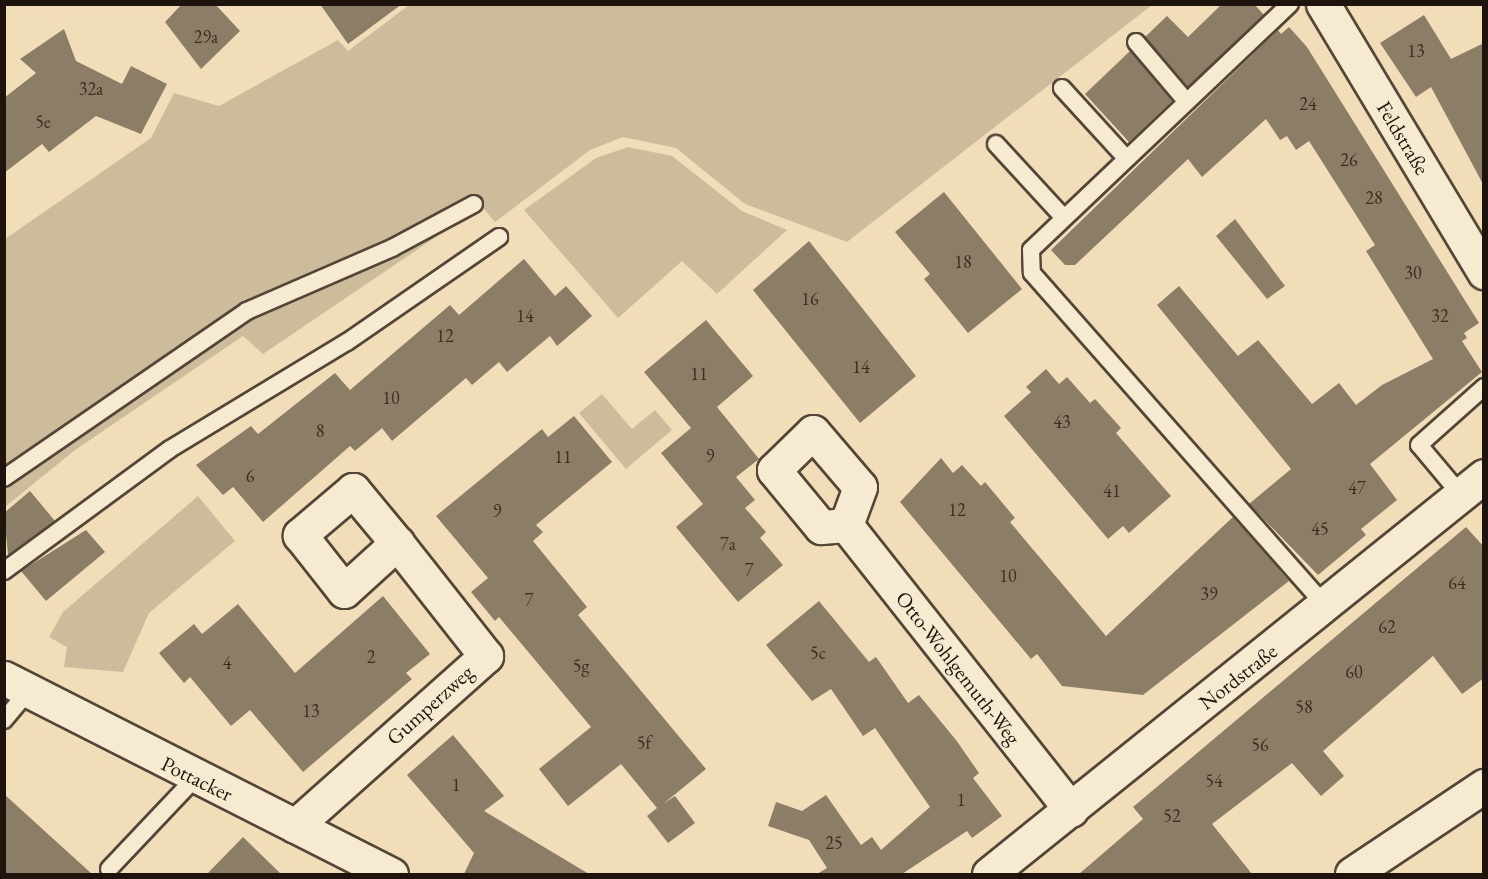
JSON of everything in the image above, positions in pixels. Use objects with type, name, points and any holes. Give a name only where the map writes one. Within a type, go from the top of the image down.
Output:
[{"type":"street","name":"Feldstraße","points":[[1323,4],[1484,272]]},
{"type":"street","name":"Nordstraße","points":[[988,874],[1326,607],[1472,485]]},
{"type":"street","name":"Otto-Wohlgemuth-Weg","points":[[846,525],[1071,810]]},
{"type":"street","name":"Gumperzweg","points":[[295,826],[486,656],[397,543]]},
{"type":"street","name":"Pottacker","points":[[16,685],[195,778],[391,874]]},
{"type":"street","points":[[1352,874],[1484,786]]},
{"type":"lane","points":[[1290,4],[1125,158],[1031,250],[1032,273],[1044,292],[1326,607]]},
{"type":"lane","points":[[1136,42],[1186,101]]},
{"type":"lane","points":[[1062,88],[1125,158]]},
{"type":"lane","points":[[996,144],[1064,218]]},
{"type":"lane","points":[[4,478],[247,311],[392,248],[474,204]]},
{"type":"lane","points":[[4,572],[170,449],[347,342],[499,237]]},
{"type":"lane","points":[[1472,485],[1419,445],[1484,387]]},
{"type":"lane","points":[[4,720],[16,685]]},
{"type":"lane","points":[[109,869],[195,778]]},
{"type":"shaded area","points":[[409,5],[1152,5],[847,242],[745,204],[676,148],[623,137],[590,150],[495,222],[483,208],[467,216],[263,354],[243,336],[75,450],[5,507],[5,239],[151,138],[174,93],[219,106],[338,40],[348,51]]},
{"type":"shaded area","points":[[628,147],[672,156],[742,211],[787,230],[717,294],[682,261],[618,318],[524,210],[596,158]]},
{"type":"shaded area","points":[[602,394],[632,429],[655,410],[672,430],[626,469],[579,413]]},
{"type":"shaded area","points":[[198,496],[235,541],[149,613],[123,672],[64,667],[67,647],[49,637],[63,612]]},
{"type":"building","points":[[182,4],[215,4],[240,31],[201,69],[165,22]]},
{"type":"building","points":[[320,4],[402,4],[348,44]]},
{"type":"building","points":[[1222,4],[1254,4],[1264,15],[1188,87],[1145,37],[1167,16],[1188,37]]},
{"type":"building","points":[[1424,15],[1451,59],[1484,43],[1484,186],[1431,87],[1416,97],[1380,43]]},
{"type":"building","points":[[1289,27],[1307,47],[1479,323],[1464,333],[1467,338],[1462,341],[1482,372],[1370,464],[1397,500],[1361,529],[1366,535],[1318,575],[1249,504],[1291,469],[1157,305],[1179,286],[1238,356],[1258,340],[1312,404],[1339,383],[1356,405],[1382,385],[1433,359],[1366,251],[1375,245],[1309,141],[1296,150],[1287,136],[1280,140],[1266,119],[1202,177],[1188,159],[1075,265],[1065,265],[1051,250],[1278,30],[1281,34]]},
{"type":"building","points":[[64,29],[76,61],[122,84],[131,66],[167,84],[141,134],[96,116],[49,152],[42,144],[4,173],[4,98],[36,73],[20,59]]},
{"type":"building","points":[[1130,51],[1172,101],[1129,142],[1085,94]]},
{"type":"building","points":[[944,192],[1022,289],[968,333],[924,279],[930,274],[895,232]]},
{"type":"building","points":[[1235,219],[1285,286],[1267,299],[1216,236]]},
{"type":"building","points":[[809,241],[916,376],[860,423],[753,290]]},
{"type":"building","points":[[524,259],[555,296],[566,286],[592,316],[557,346],[550,336],[507,372],[499,362],[472,385],[466,378],[392,441],[382,428],[355,451],[350,446],[263,522],[233,487],[223,495],[196,465],[251,426],[258,434],[335,373],[350,390],[450,305],[459,315]]},
{"type":"building","points":[[706,320],[753,376],[717,407],[759,459],[736,477],[755,500],[745,508],[766,532],[760,538],[783,565],[738,602],[676,527],[703,504],[661,453],[691,428],[644,372]]},
{"type":"building","points":[[1046,369],[1059,384],[1067,377],[1090,403],[1095,399],[1121,428],[1116,433],[1171,496],[1129,533],[1123,526],[1108,539],[1004,416],[1031,392],[1026,387]]},
{"type":"building","points":[[574,416],[612,462],[536,525],[543,532],[533,541],[587,607],[578,615],[706,769],[663,804],[675,796],[695,823],[668,843],[647,816],[657,808],[621,764],[568,806],[539,769],[591,727],[499,617],[495,621],[471,592],[488,578],[436,516],[542,429],[548,437]]},
{"type":"building","points":[[941,458],[953,473],[962,465],[981,486],[985,482],[1015,518],[1010,522],[1106,636],[1233,517],[1289,581],[1143,695],[1062,686],[1037,654],[1031,659],[900,502]]},
{"type":"building","points":[[30,491],[55,521],[8,555],[4,513]]},
{"type":"building","points":[[1466,527],[1484,547],[1484,678],[1462,694],[1433,656],[1323,751],[1344,776],[1321,796],[1292,763],[1212,824],[1252,874],[1079,874],[1143,819],[1133,807]]},
{"type":"building","points":[[86,530],[105,552],[46,601],[21,571]]},
{"type":"building","points":[[383,596],[430,654],[406,673],[412,679],[303,772],[250,710],[231,726],[190,677],[184,683],[159,653],[194,624],[202,634],[238,604],[295,673]]},
{"type":"building","points":[[819,601],[869,662],[876,657],[908,703],[919,695],[956,740],[979,773],[973,778],[1002,816],[972,838],[967,831],[902,874],[817,874],[827,868],[809,840],[768,826],[776,802],[802,811],[826,795],[861,845],[872,837],[881,850],[930,807],[875,728],[863,736],[831,689],[812,701],[766,645]]},
{"type":"building","points":[[453,735],[504,796],[484,811],[589,874],[464,874],[474,853],[407,775]]},
{"type":"building","points":[[4,794],[49,835],[92,874],[4,874]]},
{"type":"building","points":[[243,837],[281,874],[207,874]]}]
